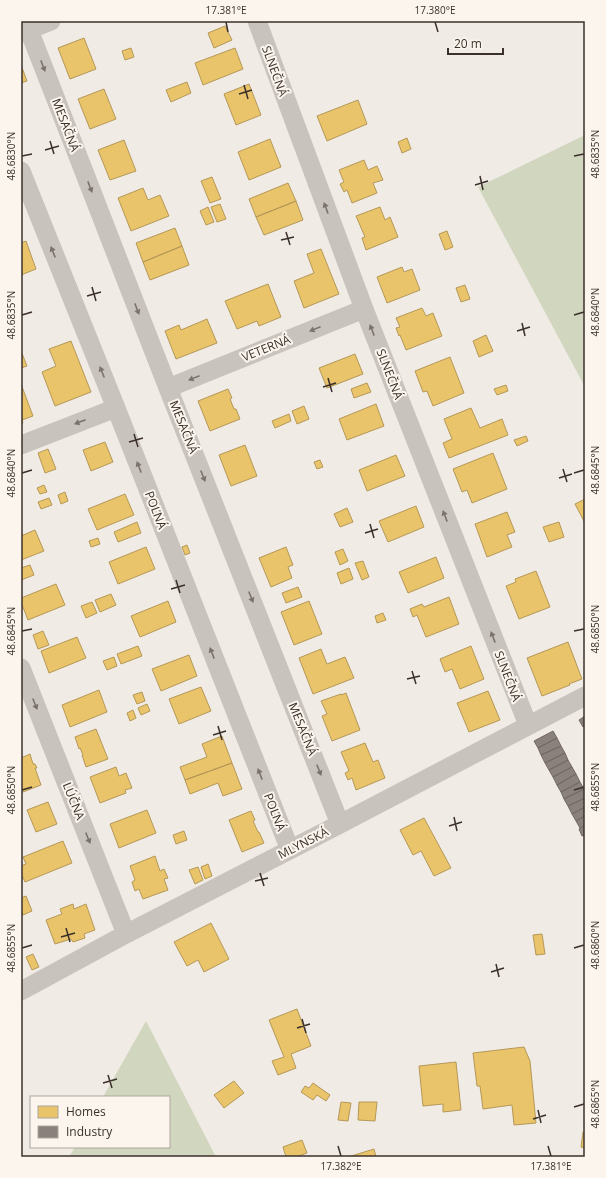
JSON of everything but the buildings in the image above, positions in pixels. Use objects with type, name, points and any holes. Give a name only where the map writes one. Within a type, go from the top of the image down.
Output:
[{"type":"street","points":[[25,31],[51,21]]},
{"type":"street","name":"SLNEČNÁ","points":[[256,21],[364,309],[528,725]]},
{"type":"street","name":"MESAČNÁ","points":[[25,31],[340,824]]},
{"type":"street","name":"POĽNÁ","points":[[21,171],[290,850]]},
{"type":"street","name":"VETERNÁ","points":[[168,388],[364,309]]},
{"type":"street","points":[[21,445],[116,408]]},
{"type":"street","name":"LÚČNA","points":[[21,668],[126,934]]},
{"type":"street","name":"MLYNSKÁ","points":[[21,990],[585,696]]},
{"type":"green space","points":[[585,135],[585,387],[478,187]]},
{"type":"green space","points":[[146,1021],[216,1157],[69,1157],[74,1148],[170,1148],[170,1096],[104,1096]]}]
